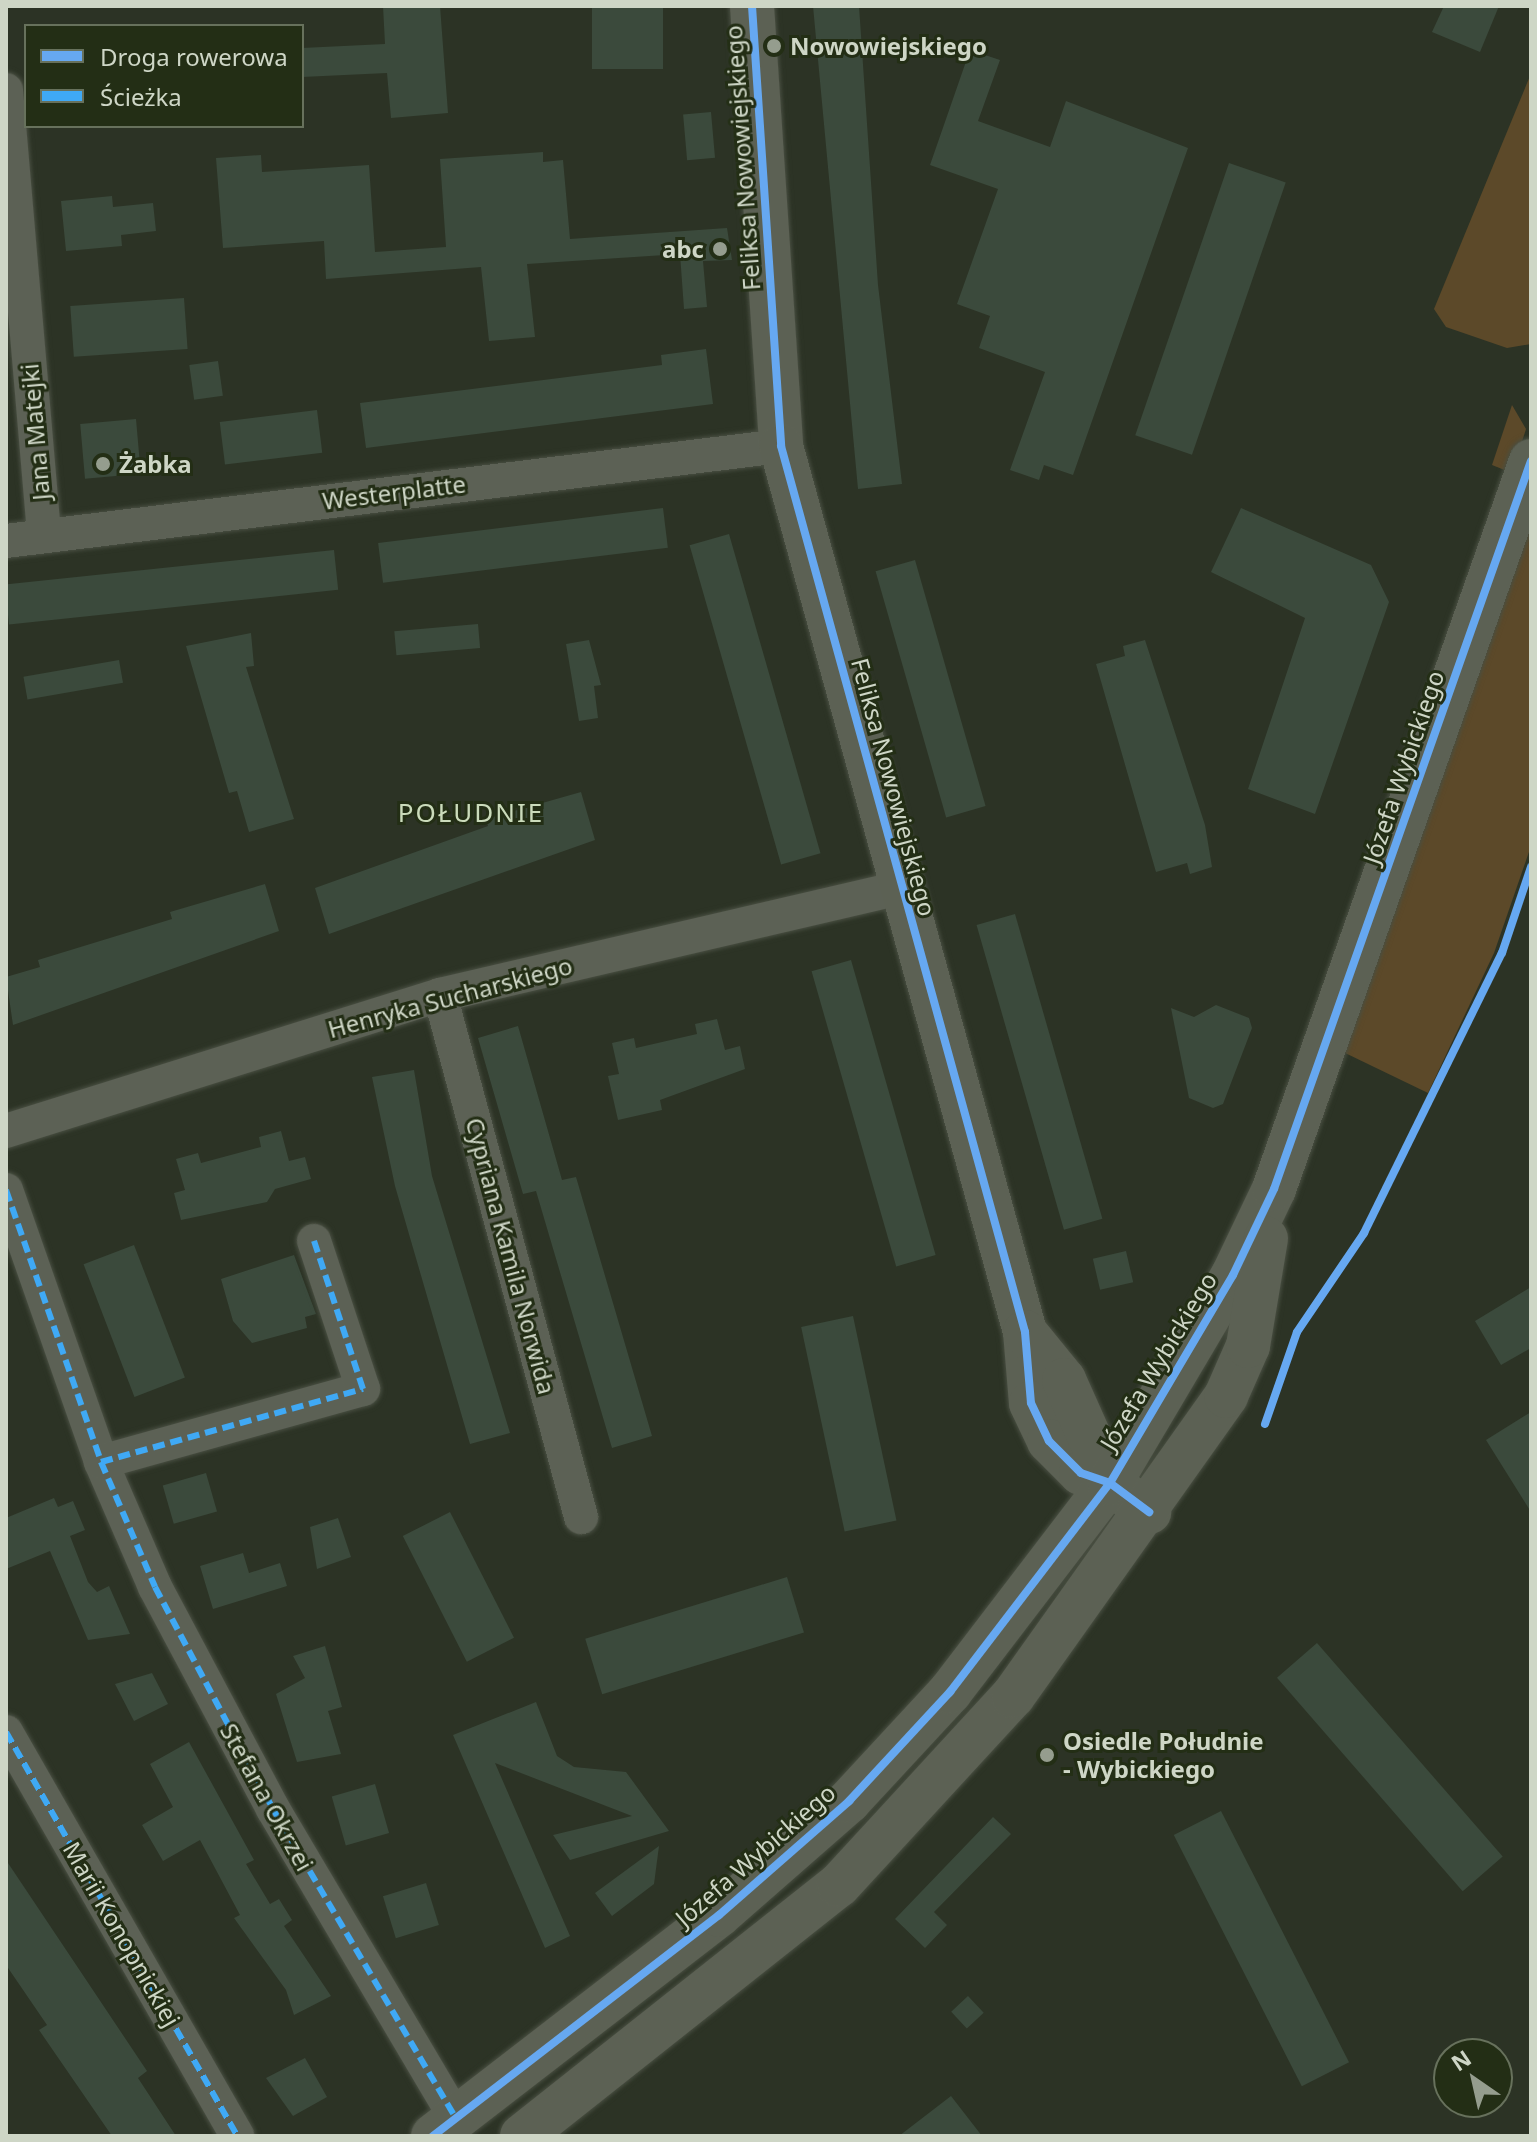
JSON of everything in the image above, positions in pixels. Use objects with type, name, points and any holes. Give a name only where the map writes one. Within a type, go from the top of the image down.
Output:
[{"type":"street","name":"Feliksa Nowowiejskiego","points":[[752,6],[781,446],[900,888],[1025,1332],[1031,1403],[1049,1441],[1081,1473],[1110,1483],[1149,1512]]},
{"type":"street","name":"Jana Matejki","points":[[6,90],[44,535]]},
{"type":"street","name":"Westerplatte","points":[[6,541],[781,446]]},
{"type":"street","name":"Józefa Wybickiego","points":[[444,2127],[719,1915],[849,1801],[950,1692],[1110,1483],[1233,1275],[1274,1189],[1531,461]]},
{"type":"street","name":"Henryka Sucharskiego","points":[[6,1131],[440,995],[900,888]]},
{"type":"street","name":"Cypriana Kamila Norwida","points":[[440,995],[581,1517]]},
{"type":"street","name":"Józefa Wybickiego","points":[[522,2136],[839,1885],[1013,1696],[1149,1512],[1226,1396],[1248,1346],[1274,1189]]},
{"type":"street","name":"Stefana Okrzei","points":[[6,1190],[101,1462],[214,1703],[444,2127]]},
{"type":"street","points":[[101,1462],[363,1389],[314,1241]]},
{"type":"street","name":"Marii Konopnickiej","points":[[6,1732],[237,2136]]},
{"type":"shaded area","points":[[1530,76],[1531,344],[1507,348],[1446,327],[1434,309]]},
{"type":"shaded area","points":[[1512,405],[1526,429],[1512,473],[1492,465]]},
{"type":"shaded area","points":[[1531,512],[1531,846],[1494,953],[1428,1093],[1341,1051]]},
{"type":"building","points":[[383,6],[440,6],[448,113],[391,118],[387,73],[304,77],[304,48],[385,44]]},
{"type":"building","points":[[592,6],[663,6],[663,69],[592,69]]},
{"type":"building","points":[[813,6],[859,6],[878,285],[902,484],[858,489]]},
{"type":"building","points":[[1444,6],[1499,6],[1480,52],[1432,32]]},
{"type":"building","points":[[970,50],[1000,60],[978,121],[1050,147],[1066,101],[1188,148],[1073,475],[1044,465],[1039,480],[1010,470],[1045,372],[979,348],[990,316],[957,304],[998,189],[930,165]]},
{"type":"building","points":[[711,112],[715,158],[687,160],[683,114]]},
{"type":"building","points":[[543,152],[543,162],[563,160],[570,239],[727,228],[732,260],[703,261],[707,307],[684,309],[680,254],[527,264],[535,337],[489,341],[481,267],[326,279],[324,241],[223,248],[216,158],[261,155],[262,172],[369,165],[375,252],[446,247],[440,159]]},
{"type":"building","points":[[1229,163],[1286,183],[1192,455],[1135,435]]},
{"type":"building","points":[[112,196],[113,207],[153,203],[156,231],[121,235],[122,246],[66,251],[61,201]]},
{"type":"building","points":[[184,298],[188,349],[74,357],[70,306]]},
{"type":"building","points":[[706,349],[713,404],[366,448],[360,403],[662,365],[661,355]]},
{"type":"building","points":[[218,361],[223,396],[194,400],[189,365]]},
{"type":"building","points":[[317,410],[322,453],[225,465],[220,422]]},
{"type":"building","points":[[136,419],[141,474],[85,479],[80,424]]},
{"type":"building","points":[[663,508],[668,548],[383,583],[378,543]]},
{"type":"building","points":[[1241,508],[1371,565],[1389,602],[1315,814],[1248,789],[1305,618],[1211,572]]},
{"type":"building","points":[[729,534],[821,853],[781,864],[690,545]]},
{"type":"building","points":[[334,550],[338,590],[9,624],[6,584]]},
{"type":"building","points":[[915,560],[986,806],[946,817],[876,571]]},
{"type":"building","points":[[478,624],[480,648],[396,655],[394,631]]},
{"type":"building","points":[[251,633],[254,666],[246,667],[294,819],[249,832],[237,791],[229,793],[186,646]]},
{"type":"building","points":[[589,640],[601,685],[594,686],[598,718],[579,721],[566,644]]},
{"type":"building","points":[[1145,640],[1205,825],[1212,867],[1190,874],[1187,863],[1156,872],[1096,664],[1125,656],[1123,646]]},
{"type":"building","points":[[119,660],[123,683],[27,699],[23,677]]},
{"type":"building","points":[[581,792],[595,840],[329,934],[315,888],[488,826],[486,819]]},
{"type":"building","points":[[265,884],[279,931],[13,1025],[6,977],[40,967],[38,960],[172,919],[170,912]]},
{"type":"building","points":[[1015,914],[1102,1219],[1064,1230],[977,925]]},
{"type":"building","points":[[851,960],[936,1255],[896,1266],[812,971]]},
{"type":"building","points":[[1216,1005],[1249,1018],[1252,1028],[1223,1104],[1213,1108],[1189,1098],[1171,1008],[1194,1017]]},
{"type":"building","points":[[717,1019],[725,1050],[740,1046],[745,1069],[660,1100],[662,1110],[618,1120],[608,1076],[619,1074],[612,1043],[634,1038],[636,1048],[697,1034],[695,1024]]},
{"type":"building","points":[[518,1026],[562,1180],[576,1177],[652,1436],[612,1448],[536,1191],[523,1194],[478,1038]]},
{"type":"building","points":[[414,1070],[432,1176],[510,1433],[470,1444],[395,1186],[372,1077]]},
{"type":"building","points":[[281,1131],[289,1161],[305,1157],[311,1179],[275,1189],[267,1202],[181,1220],[174,1193],[185,1190],[176,1159],[198,1153],[201,1163],[261,1147],[259,1137]]},
{"type":"building","points":[[134,1245],[185,1378],[134,1397],[84,1264]]},
{"type":"building","points":[[1126,1251],[1133,1282],[1100,1290],[1093,1259]]},
{"type":"building","points":[[294,1255],[316,1314],[305,1317],[307,1328],[252,1343],[233,1321],[221,1279]]},
{"type":"building","points":[[1531,1287],[1531,1348],[1501,1365],[1475,1321]]},
{"type":"building","points":[[853,1316],[896,1520],[845,1531],[801,1327]]},
{"type":"building","points":[[1531,1412],[1531,1512],[1486,1440]]},
{"type":"building","points":[[206,1473],[217,1511],[174,1524],[163,1485]]},
{"type":"building","points":[[54,1498],[58,1507],[73,1501],[85,1530],[70,1536],[88,1582],[97,1592],[109,1586],[130,1634],[88,1640],[50,1551],[6,1569],[6,1518]]},
{"type":"building","points":[[450,1512],[514,1638],[467,1662],[403,1536]]},
{"type":"building","points":[[338,1518],[351,1557],[317,1569],[310,1527]]},
{"type":"building","points":[[243,1553],[249,1573],[280,1563],[287,1586],[213,1609],[200,1566]]},
{"type":"building","points":[[787,1577],[804,1632],[602,1694],[585,1639]]},
{"type":"building","points":[[1317,1643],[1503,1857],[1463,1891],[1277,1678]]},
{"type":"building","points":[[325,1646],[342,1707],[328,1711],[341,1754],[297,1762],[276,1694],[305,1678],[293,1656]]},
{"type":"building","points":[[152,1673],[168,1704],[134,1721],[115,1684]]},
{"type":"building","points":[[536,1702],[557,1756],[574,1767],[626,1772],[669,1831],[570,1860],[553,1835],[632,1816],[495,1763],[570,1936],[545,1948],[453,1735]]},
{"type":"building","points":[[189,1742],[254,1860],[246,1864],[270,1904],[279,1899],[292,1920],[284,1926],[331,1996],[294,2015],[286,1990],[234,1918],[240,1915],[200,1840],[163,1861],[142,1825],[173,1807],[150,1764]]},
{"type":"building","points":[[375,1784],[389,1833],[346,1845],[332,1796]]},
{"type":"building","points":[[1221,1811],[1349,2062],[1302,2086],[1174,1835]]},
{"type":"building","points":[[993,1817],[1011,1834],[934,1912],[947,1925],[925,1948],[895,1919]]},
{"type":"building","points":[[659,1846],[654,1884],[612,1916],[595,1893]]},
{"type":"building","points":[[6,1860],[147,2071],[138,2078],[176,2136],[112,2136],[39,2030],[47,2025],[6,1965]]},
{"type":"building","points":[[426,1883],[439,1925],[396,1938],[383,1896]]},
{"type":"building","points":[[968,1996],[984,2013],[967,2029],[951,2012]]},
{"type":"building","points":[[305,2058],[327,2097],[293,2116],[266,2078]]},
{"type":"building","points":[[951,2096],[982,2136],[899,2136]]},
{"type":"marked path","points":[[6,1190],[101,1462],[155,1587],[273,1809],[456,2118]]},
{"type":"marked path","points":[[101,1462],[363,1389],[314,1241]]},
{"type":"marked path","points":[[6,1732],[237,2136]]},
{"type":"cycle path","points":[[752,6],[781,446],[1025,1332],[1031,1403],[1049,1441],[1081,1473],[1110,1483],[1149,1512]]},
{"type":"cycle path","points":[[433,2136],[719,1915],[849,1801],[950,1692],[1110,1483],[1233,1275],[1274,1189],[1531,461]]},
{"type":"cycle path","points":[[1265,1424],[1297,1332],[1364,1233],[1502,953],[1531,867]]},
{"type":"place","name":"Nowowiejskiego","points":[[774,46]]},
{"type":"place","name":"abc","points":[[720,249]]},
{"type":"place","name":"Żabka","points":[[103,464]]},
{"type":"place","name":"Osiedle Południe - Wybickiego","points":[[1047,1755]]},
{"type":"district","name":"POŁUDNIE","points":[[471,813]]}]
